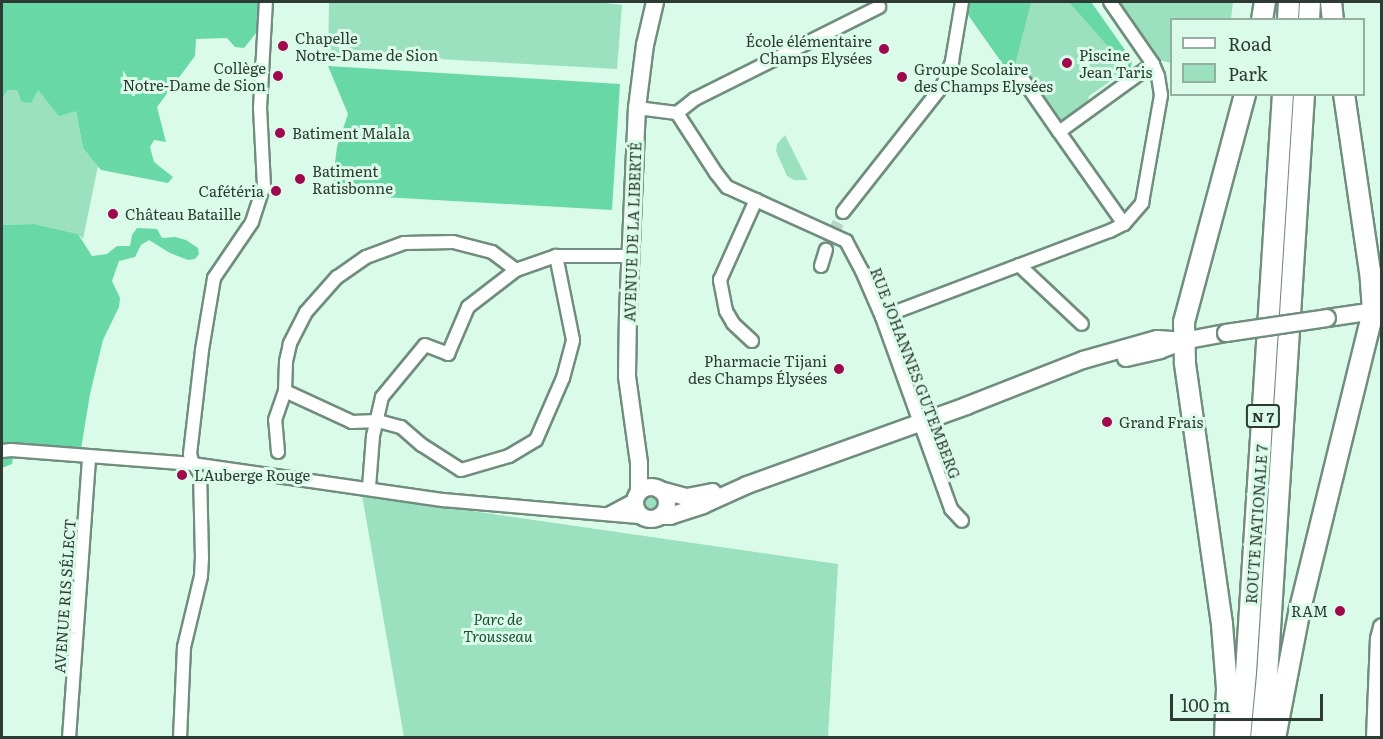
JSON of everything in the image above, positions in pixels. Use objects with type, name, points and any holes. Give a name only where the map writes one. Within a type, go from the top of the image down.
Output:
[{"type":"main road","points":[[1262,18],[1265,2]]},
{"type":"main road","points":[[1288,18],[1289,2]]},
{"type":"main road","points":[[1309,18],[1310,2]]},
{"type":"main road","points":[[1331,2],[1333,18]]},
{"type":"main road","points":[[1225,738],[1227,688],[1222,624],[1183,341],[1184,322],[1244,96]]},
{"type":"main road","name":"ROUTE NATIONALE 7","points":[[1240,738],[1283,96]]},
{"type":"main road","name":"ROUTE NATIONALE 7","points":[[1261,738],[1268,676],[1304,96]]},
{"type":"main road","points":[[1275,738],[1299,614],[1377,310],[1344,96]]},
{"type":"street","points":[[180,738],[184,647],[201,576],[202,559],[200,472],[193,464],[190,454],[202,350],[214,278],[252,222],[264,186],[260,108],[266,2]]},
{"type":"street","name":"AVENUE DE LA LIBERTÉ","points":[[637,495],[639,463],[627,376],[631,256],[637,108],[645,45],[655,2]]},
{"type":"street","points":[[843,212],[943,85],[951,61],[962,2]]},
{"type":"street","points":[[882,316],[1124,224],[1142,203],[1161,95],[1153,64],[1110,2]]},
{"type":"street","points":[[637,108],[677,113],[695,99],[879,7]]},
{"type":"street","points":[[1059,132],[1153,64]]},
{"type":"street","points":[[1019,74],[1124,224]]},
{"type":"street","name":"RUE JOHANNES GUTEMBERG","points":[[677,113],[716,173],[728,186],[846,241],[882,316],[951,509],[962,521]]},
{"type":"street","points":[[752,341],[729,317],[720,292],[720,280],[756,200]]},
{"type":"street","points":[[278,452],[275,420],[285,391],[286,362],[290,344],[306,312],[337,277],[366,257],[404,243],[453,242],[492,252],[516,270]]},
{"type":"street","points":[[821,266],[826,250]]},
{"type":"street","points":[[369,488],[373,436],[382,398],[425,345],[448,354],[468,307],[516,270],[556,256],[631,256]]},
{"type":"street","points":[[285,391],[352,422],[378,421],[401,427],[422,445],[461,470],[509,456],[536,440],[562,378],[573,340],[556,256]]},
{"type":"street","points":[[1019,264],[1082,324]]},
{"type":"street","points":[[2,452],[11,450],[193,464],[443,500],[608,514],[670,516],[1083,360],[1156,339],[1183,341],[1377,310]]},
{"type":"street","name":"AVENUE RIS SÉLECT","points":[[69,738],[89,457]]},
{"type":"street","name":"AVENUE DE LA LIBERTÉ","points":[[639,463],[658,489]]},
{"type":"street","points":[[608,514],[647,487],[687,497],[747,485]]},
{"type":"street","points":[[653,517],[667,503],[658,489]]},
{"type":"street","points":[[637,495],[637,511],[653,517]]},
{"type":"street","points":[[1375,738],[1379,693],[1378,639],[1382,627]]},
{"type":"green space","points":[[2,2],[264,2],[262,26],[244,48],[235,47],[227,38],[196,39],[195,56],[157,107],[166,142],[154,140],[150,147],[154,162],[173,177],[168,183],[101,170],[83,148],[76,111],[59,116],[38,90],[31,103],[22,102],[17,90],[8,90],[2,99]]},
{"type":"green space","points":[[329,2],[598,2],[622,5],[617,69],[328,53]]},
{"type":"green space","name":"Piscine Jean Taris","points":[[965,2],[1091,2],[1132,60],[1131,67],[1089,96],[1088,102],[1049,130],[964,9]]},
{"type":"green space","points":[[965,2],[1031,2],[1012,77],[964,9]]},
{"type":"green space","points":[[1069,2],[1091,2],[1132,60],[1131,67],[1128,69]]},
{"type":"green space","points":[[1116,2],[1233,2],[1231,18],[1170,18],[1170,63],[1156,59]]},
{"type":"green space","points":[[328,66],[620,84],[612,210],[331,194],[337,147],[348,114]]},
{"type":"green space","points":[[8,90],[37,90],[76,111],[83,148],[98,166],[83,239],[78,234],[34,224],[2,225],[2,99]]},
{"type":"green space","points":[[785,135],[807,180],[794,180],[787,176],[776,151],[777,144]]},
{"type":"green space","points":[[34,224],[78,234],[92,256],[107,254],[117,246],[130,246],[132,235],[137,228],[157,229],[162,238],[175,237],[186,240],[198,248],[199,254],[195,259],[188,260],[170,253],[149,240],[141,245],[135,257],[119,261],[112,281],[120,298],[119,307],[103,340],[90,394],[81,449],[15,446],[12,464],[2,468],[2,225]]},
{"type":"green space","name":"Parc de Trousseau","points":[[362,495],[838,564],[828,737],[404,737]]},
{"type":"green space","points":[[647,495],[653,495],[658,503],[656,509],[647,511],[642,506],[642,500]]},
{"type":"tunnel","points":[[826,250],[843,212]]},
{"type":"place","name":"Chapelle Notre-Dame de Sion","points":[[283,46]]},
{"type":"place","name":"École élémentaire Champs Elysées","points":[[884,49]]},
{"type":"place","name":"Piscine Jean Taris","points":[[1067,63]]},
{"type":"place","name":"Collège Notre-Dame de Sion","points":[[278,76]]},
{"type":"place","name":"Groupe Scolaire des Champs Elysées","points":[[902,77]]},
{"type":"place","name":"Batiment Malala","points":[[280,133]]},
{"type":"place","name":"Batiment Ratisbonne","points":[[300,179]]},
{"type":"place","name":"Cafétéria","points":[[276,191]]},
{"type":"place","name":"Château Bataille","points":[[113,214]]},
{"type":"place","name":"Pharmacie Tijani des Champs Élysées","points":[[839,369]]},
{"type":"place","name":"Grand Frais","points":[[1107,422]]},
{"type":"place","name":"L'Auberge Rouge","points":[[182,475]]},
{"type":"place","name":"RAM","points":[[1340,611]]}]
